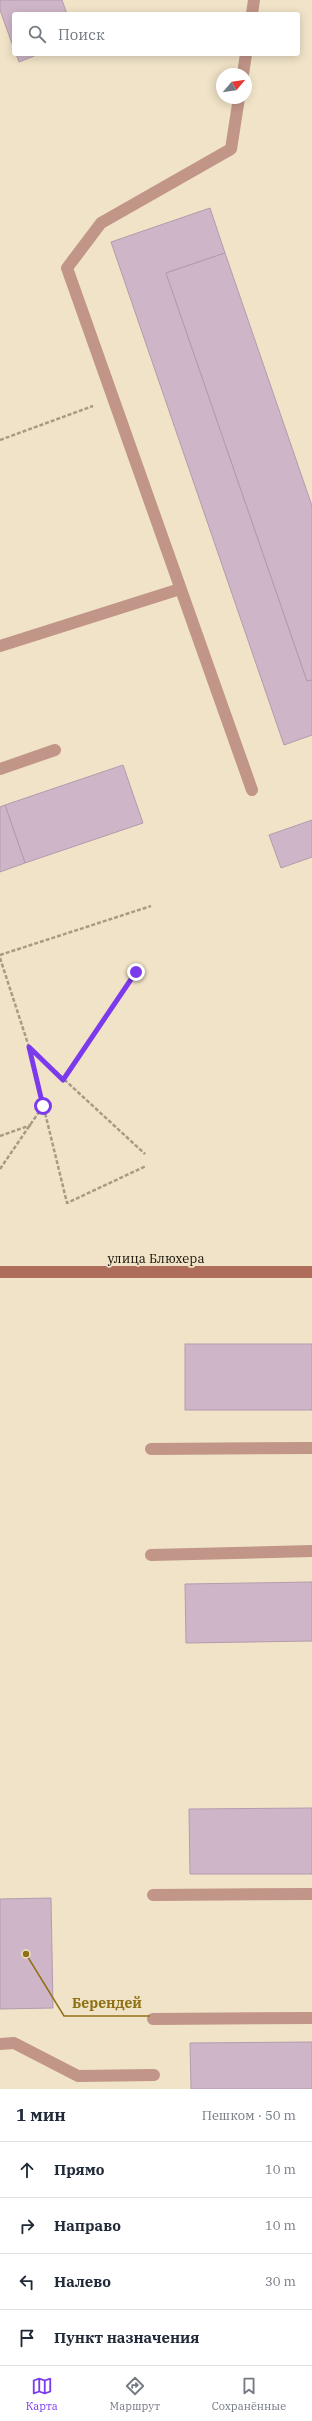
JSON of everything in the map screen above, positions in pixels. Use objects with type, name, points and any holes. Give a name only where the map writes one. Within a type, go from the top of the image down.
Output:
[{"type":"street","points":[[252,12],[254,0]]},
{"type":"street","points":[[244,68],[246,56]]},
{"type":"street","points":[[238,104],[231,149],[101,223],[67,268],[252,790]]},
{"type":"street","points":[[0,646],[180,589]]},
{"type":"street","points":[[0,769],[55,750]]},
{"type":"street","name":"улица Блюхера","points":[[0,1272],[312,1272]]},
{"type":"street","points":[[150,1449],[312,1448]]},
{"type":"street","points":[[151,1555],[312,1550]]},
{"type":"street","points":[[153,1895],[312,1894]]},
{"type":"street","points":[[153,2019],[312,2018]]},
{"type":"street","points":[[0,2044],[14,2043],[78,2076],[154,2075]]},
{"type":"path","points":[[0,440],[113,398]]},
{"type":"path","points":[[0,955],[151,906]]},
{"type":"path","points":[[0,958],[29,1047],[67,1203],[146,1166]]},
{"type":"path","points":[[63,1080],[136,972]]},
{"type":"path","points":[[29,1047],[63,1080],[145,1154]]},
{"type":"path","points":[[0,1169],[43,1106]]},
{"type":"path","points":[[0,1136],[31,1125]]},
{"type":"building","points":[[0,0],[62,0],[66,12],[12,12],[12,43],[0,10]]},
{"type":"building","points":[[17,56],[34,56],[19,62]]},
{"type":"building","points":[[210,208],[225,253],[166,273],[307,681],[312,680],[312,735],[284,745],[111,242]]},
{"type":"building","points":[[225,253],[312,506],[312,680],[307,681],[166,273]]},
{"type":"building","points":[[123,765],[143,823],[25,863],[5,805]]},
{"type":"building","points":[[5,805],[25,863],[0,872],[0,807]]},
{"type":"building","points":[[312,820],[312,857],[281,868],[269,835]]},
{"type":"building","points":[[185,1344],[312,1344],[312,1410],[185,1410]]},
{"type":"building","points":[[312,1582],[312,1641],[186,1643],[185,1584]]},
{"type":"building","points":[[312,1808],[312,1874],[190,1874],[189,1809]]},
{"type":"building","points":[[51,1898],[53,2008],[0,2009],[0,1899]]},
{"type":"building","points":[[312,2042],[312,2089],[191,2089],[190,2043]]},
{"type":"place","name":"Берендей","points":[[26,1954]]},
{"type":"route","points":[[43,1106],[29,1047],[63,1080],[136,972]]}]
